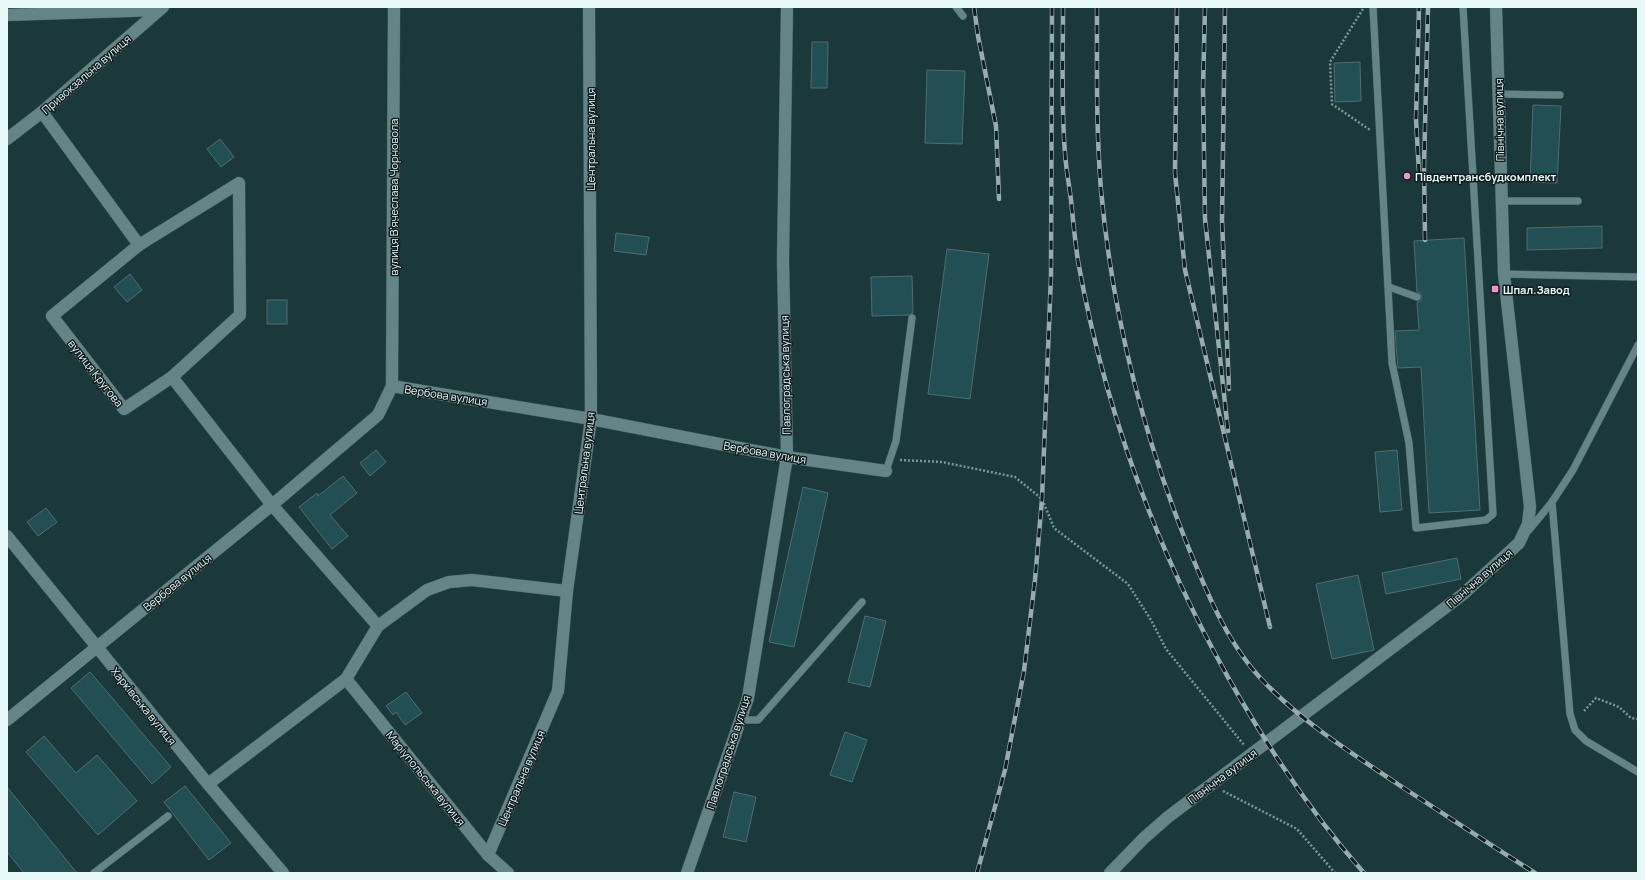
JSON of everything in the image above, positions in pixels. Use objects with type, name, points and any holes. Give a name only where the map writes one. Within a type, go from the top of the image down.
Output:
[{"type":"street","name":"вулиця В'ячеслава Чорновола","points":[[392,386],[394,7]]},
{"type":"street","name":"Центральна вулиця","points":[[488,855],[558,691],[567,591],[591,419],[589,7]]},
{"type":"street","name":"Павлоградська вулиця","points":[[687,873],[748,698],[787,457],[783,260],[788,7]]},
{"type":"street","name":"Північна вулиця","points":[[1110,873],[1149,834],[1210,785],[1462,595],[1519,543],[1528,524],[1530,508],[1504,274],[1496,7]]},
{"type":"street","points":[[7,15],[161,8]]},
{"type":"street","name":"Привокзальна вулиця","points":[[7,139],[42,112],[161,8]]},
{"type":"street","points":[[42,112],[139,245]]},
{"type":"street","name":"вулиця Кругова","points":[[240,183],[240,315],[172,377],[124,409],[52,316],[139,245],[240,183]]},
{"type":"street","points":[[172,377],[272,505],[378,626]]},
{"type":"street","name":"Вербова вулиця","points":[[7,720],[272,505],[378,415],[392,386],[591,419],[787,457],[888,465]]},
{"type":"street","name":"Харківська вулиця","points":[[7,536],[208,784],[283,873]]},
{"type":"street","points":[[208,784],[346,679],[378,626],[427,590],[449,582],[472,580],[567,591]]},
{"type":"street","name":"Маріупольська вулиця","points":[[346,679],[488,855],[508,873]]},
{"type":"lane","points":[[956,7],[962,16]]},
{"type":"lane","points":[[1373,7],[1392,363],[1409,442],[1416,528],[1486,520],[1493,514],[1462,7]]},
{"type":"lane","points":[[1499,94],[1560,95]]},
{"type":"lane","points":[[1501,201],[1578,201]]},
{"type":"lane","points":[[1504,274],[1638,277]]},
{"type":"lane","points":[[1389,287],[1417,297]]},
{"type":"lane","points":[[888,465],[896,442],[912,318]]},
{"type":"lane","points":[[1519,543],[1552,502],[1573,470],[1638,345]]},
{"type":"lane","points":[[1552,502],[1570,714],[1575,730],[1586,741],[1638,772]]},
{"type":"lane","points":[[740,720],[758,720],[862,602]]},
{"type":"lane","points":[[94,873],[168,816]]},
{"type":"path","points":[[1364,7],[1330,62],[1332,104],[1381,138]]},
{"type":"path","points":[[888,465],[942,462],[1015,477],[1042,499],[1054,528],[1128,584],[1151,620],[1166,649],[1251,754]]},
{"type":"path","points":[[1584,711],[1596,698],[1619,707],[1631,718],[1638,719]]},
{"type":"path","points":[[1210,785],[1233,795],[1297,829],[1335,873]]},
{"type":"building","points":[[812,42],[828,42],[827,88],[811,88]]},
{"type":"building","points":[[1360,62],[1361,101],[1335,102],[1334,63]]},
{"type":"building","points":[[927,70],[965,71],[962,144],[925,143]]},
{"type":"building","points":[[1533,105],[1561,106],[1557,183],[1530,182]]},
{"type":"building","points":[[220,139],[234,157],[221,167],[207,149]]},
{"type":"building","points":[[1602,226],[1602,248],[1527,250],[1527,228]]},
{"type":"building","points":[[616,233],[649,237],[646,255],[614,251]]},
{"type":"building","points":[[1464,238],[1480,510],[1429,513],[1421,367],[1398,368],[1395,331],[1419,330],[1417,302],[1420,301],[1422,296],[1417,292],[1414,241]]},
{"type":"building","points":[[947,249],[989,254],[970,399],[928,394]]},
{"type":"building","points":[[130,274],[142,290],[127,302],[114,287]]},
{"type":"building","points":[[912,276],[913,313],[908,315],[872,316],[871,277]]},
{"type":"building","points":[[267,300],[287,300],[287,324],[267,324]]},
{"type":"building","points":[[376,450],[386,462],[370,476],[360,463]]},
{"type":"building","points":[[1397,450],[1402,510],[1380,512],[1375,452]]},
{"type":"building","points":[[343,476],[357,493],[330,515],[348,536],[332,549],[299,507],[317,493],[318,496]]},
{"type":"building","points":[[803,487],[828,493],[794,647],[769,642]]},
{"type":"building","points":[[46,508],[57,522],[38,536],[27,522]]},
{"type":"building","points":[[1457,558],[1461,579],[1386,594],[1382,573]]},
{"type":"building","points":[[1358,575],[1374,650],[1332,659],[1316,584]]},
{"type":"building","points":[[865,616],[886,621],[870,687],[848,682]]},
{"type":"building","points":[[90,672],[171,767],[152,784],[71,688]]},
{"type":"building","points":[[406,692],[422,713],[405,725],[396,712],[393,715],[386,706]]},
{"type":"building","points":[[845,732],[867,740],[852,782],[830,775]]},
{"type":"building","points":[[44,736],[76,773],[97,755],[137,801],[98,835],[26,752]]},
{"type":"building","points":[[185,786],[231,843],[209,860],[164,802]]},
{"type":"building","points":[[7,787],[77,873],[24,873],[7,852]]},
{"type":"building","points":[[734,792],[756,797],[746,842],[723,837]]},
{"type":"railway","points":[[974,7],[978,36],[996,126],[999,199]]},
{"type":"railway","points":[[977,873],[1005,770],[1024,671],[1035,580],[1042,499],[1051,276],[1052,7]]},
{"type":"railway","points":[[1063,7],[1064,135],[1066,165],[1078,261],[1104,376],[1140,488],[1186,596],[1212,648],[1241,700],[1298,790],[1364,873]]},
{"type":"railway","points":[[1097,7],[1099,167],[1106,235],[1121,325],[1131,370],[1156,458],[1187,544],[1202,581],[1220,618],[1240,653],[1266,684],[1281,699],[1313,725],[1364,762],[1535,873]]},
{"type":"railway","points":[[1177,7],[1175,173],[1185,270],[1270,627]]},
{"type":"railway","points":[[1205,7],[1203,88],[1205,219],[1228,431]]},
{"type":"railway","points":[[1225,7],[1222,220],[1229,389]]},
{"type":"railway","points":[[1419,7],[1416,119],[1419,173]]},
{"type":"railway","points":[[1425,240],[1424,166],[1428,7]]},
{"type":"place","name":"Південтрансбудкомплект","points":[[1407,176]]},
{"type":"place","name":"Шпал.Завод","points":[[1495,289]]}]
